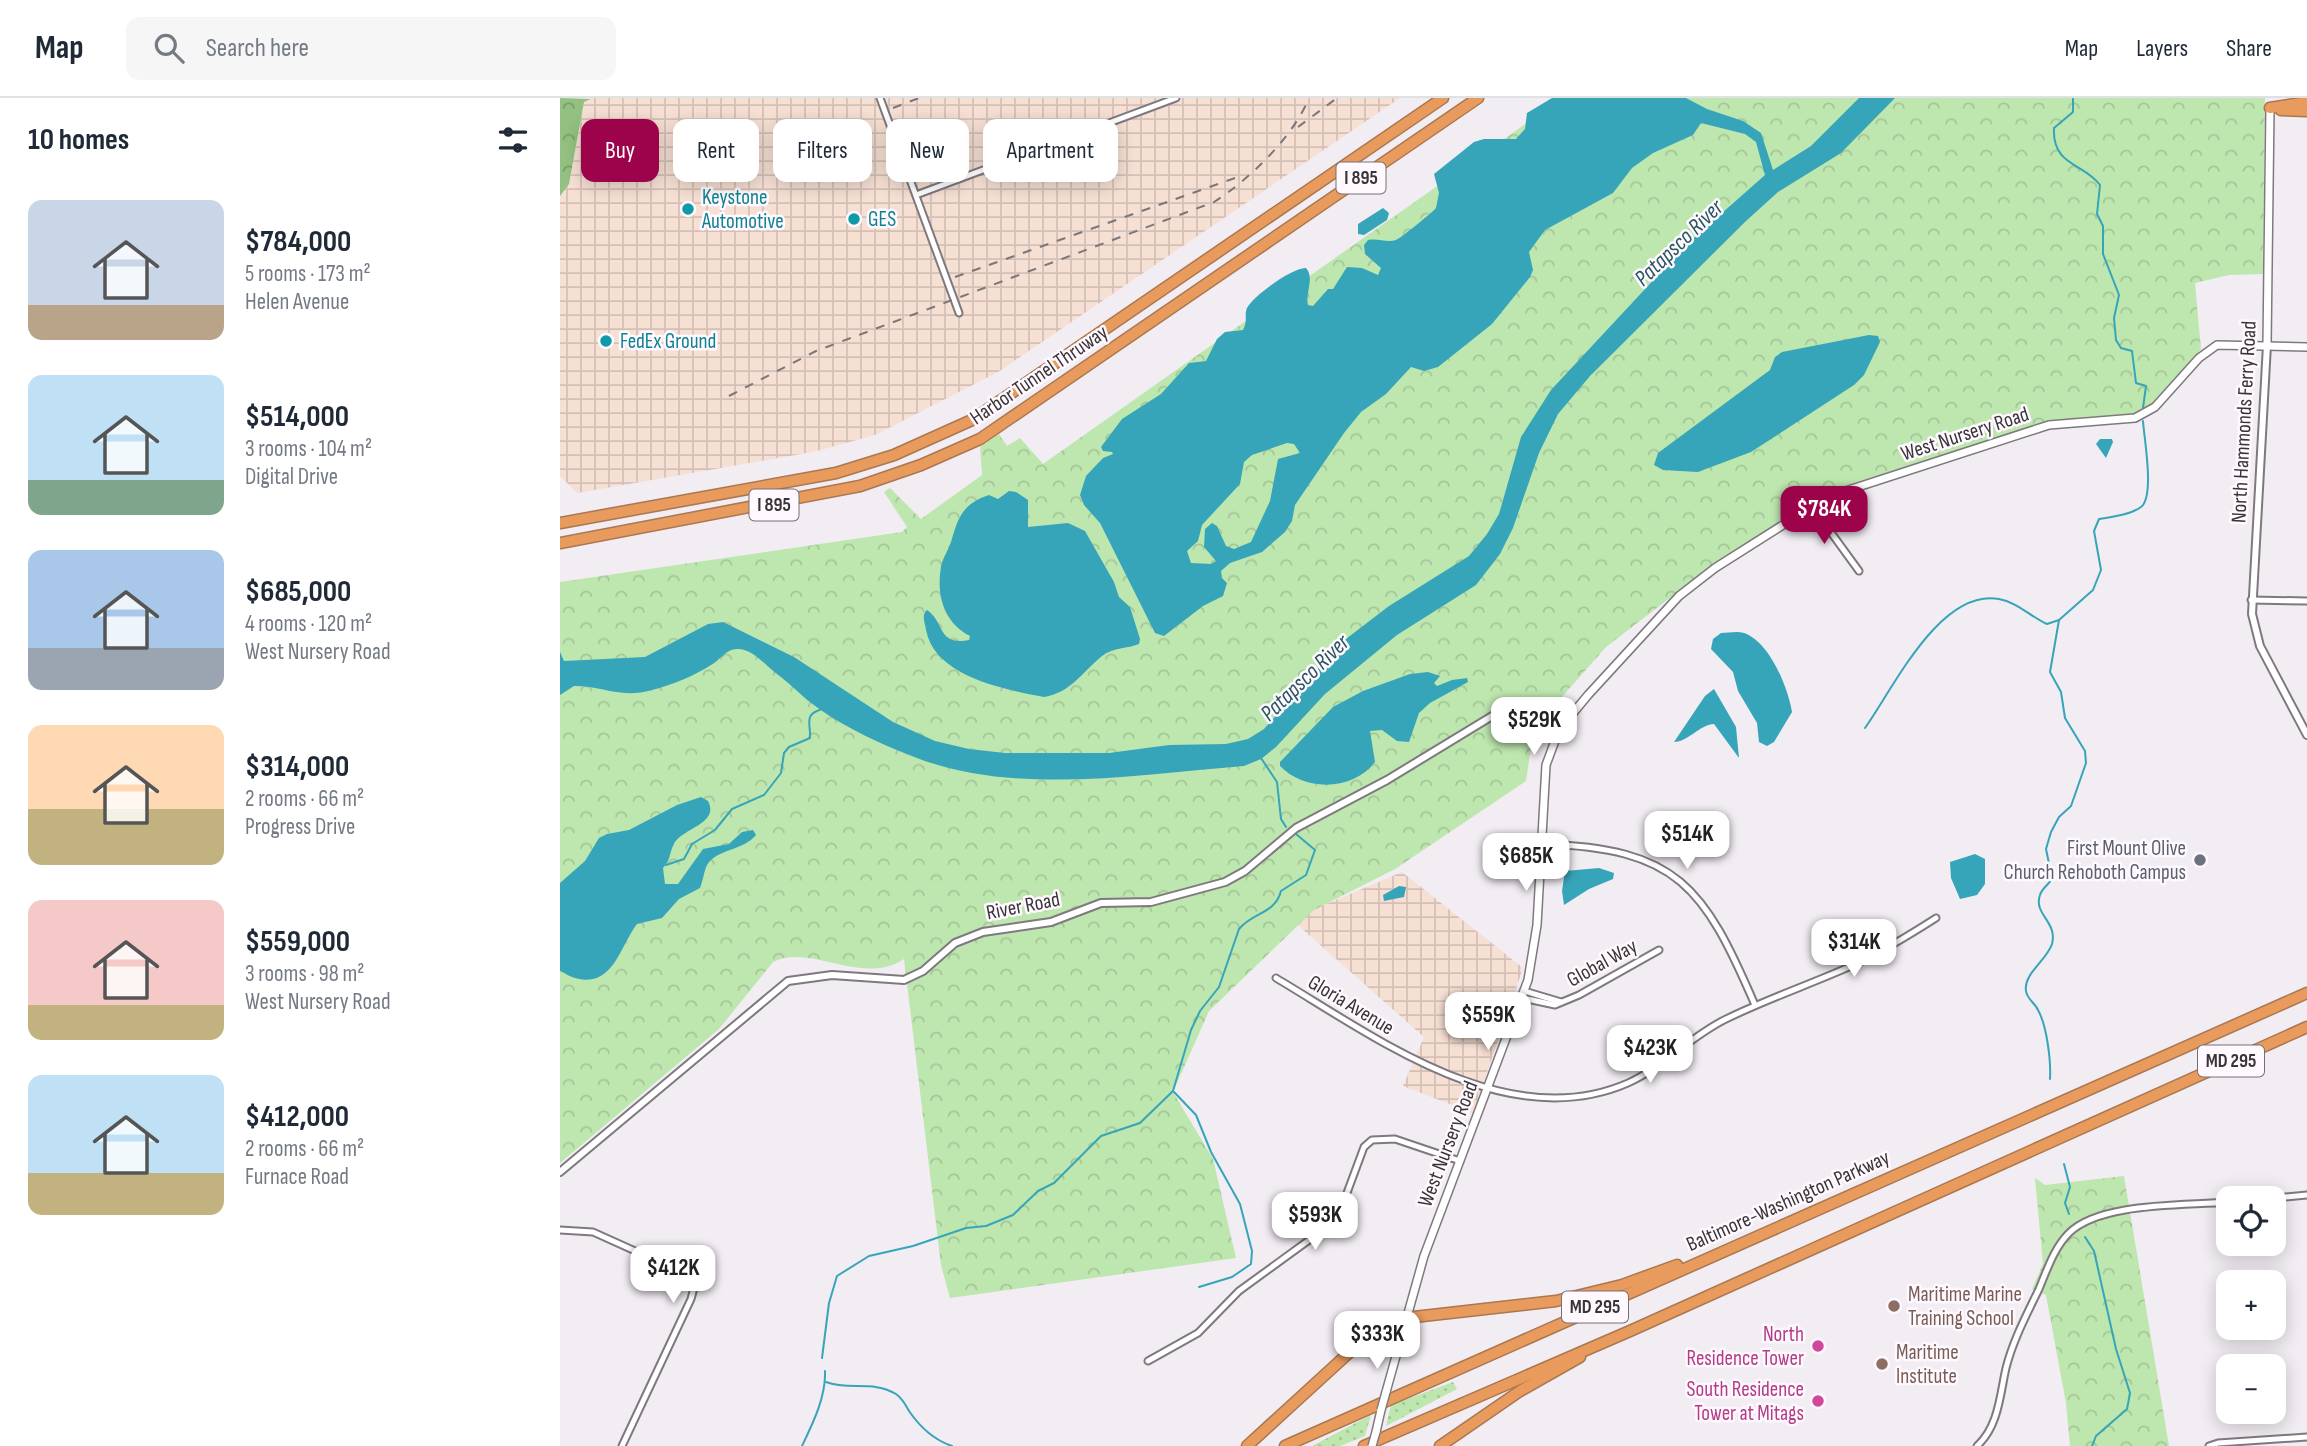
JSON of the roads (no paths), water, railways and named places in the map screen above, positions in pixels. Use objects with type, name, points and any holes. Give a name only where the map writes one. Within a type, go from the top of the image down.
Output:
[{"type":"highway","name":"Harbor Tunnel Thruway","points":[[560,523],[836,473],[894,455],[972,420],[993,409],[1443,98]]},
{"type":"highway","name":"Harbor Tunnel Thruway","points":[[560,543],[833,493],[900,474],[980,439],[1478,98]]},
{"type":"highway","points":[[2271,103],[2307,102]]},
{"type":"highway","points":[[2271,103],[2307,111]]},
{"type":"highway","name":"Baltimore-Washington Parkway","points":[[1285,1446],[2307,993]]},
{"type":"highway","name":"MD 295","points":[[1364,1446],[1630,1331],[2307,1027]]},
{"type":"highway","points":[[1247,1446],[1363,1340],[1405,1318],[1556,1301],[1622,1285],[1808,1213]]},
{"type":"highway","points":[[1440,1446],[1520,1391],[1630,1331]]},
{"type":"main road","name":"North Hammonds Ferry Road","points":[[2267,345],[2271,103]]},
{"type":"main road","name":"West Nursery Road","points":[[1372,1446],[1405,1318],[1460,1161],[1523,995],[1535,944],[1546,765],[1559,730],[1679,596],[1715,568],[1811,505],[1840,491],[2049,425],[2135,418],[2155,407],[2210,349],[2219,345],[2307,347]]},
{"type":"street","points":[[880,98],[959,313]]},
{"type":"street","points":[[916,195],[1176,98]]},
{"type":"street","name":"North Hammonds Ferry Road","points":[[2267,345],[2251,600],[2260,646],[2307,735]]},
{"type":"street","points":[[1811,505],[1859,571]]},
{"type":"street","points":[[2251,600],[2307,601]]},
{"type":"street","name":"River Road","points":[[560,1171],[788,981],[832,975],[904,980],[923,971],[955,943],[983,932],[1038,925],[1101,903],[1151,902],[1224,882],[1245,871],[1296,828],[1387,780],[1502,710],[1524,708],[1559,730]]},
{"type":"street","points":[[1542,844],[1620,851],[1639,857],[1677,879],[1695,895],[1721,929],[1755,1005]]},
{"type":"street","name":"Gloria Avenue","points":[[1276,978],[1416,1062],[1489,1089],[1554,1098],[1615,1088],[1648,1071],[1716,1024],[1858,963],[1936,918]]},
{"type":"street","name":"Global Way","points":[[1523,995],[1546,1005],[1561,1002],[1659,950]]},
{"type":"street","points":[[1148,1362],[1198,1334],[1239,1291],[1323,1228],[1341,1209],[1364,1147],[1372,1140],[1395,1139],[1460,1161]]},
{"type":"street","points":[[2286,1197],[2307,1195]]},
{"type":"street","points":[[1977,1446],[1987,1436],[1995,1418],[2007,1366],[2019,1332],[2054,1254],[2068,1234],[2084,1222],[2102,1214],[2216,1203]]},
{"type":"street","points":[[560,1230],[593,1232],[684,1273],[695,1284],[691,1299],[622,1446]]},
{"type":"street","points":[[2209,1446],[2218,1443],[2276,1443],[2307,1437]]},
{"type":"water","points":[[1552,98],[1686,98],[1707,109],[1743,121],[1761,133],[1773,170],[1811,146],[1859,98],[1895,98],[1841,153],[1778,192],[1746,221],[1590,376],[1558,414],[1539,453],[1513,528],[1500,554],[1476,585],[1397,635],[1325,694],[1276,747],[1261,759],[1244,766],[1079,779],[1036,779],[955,770],[904,753],[841,723],[743,649],[730,651],[697,673],[652,690],[621,693],[574,686],[560,695],[560,652],[564,661],[645,657],[708,624],[723,622],[794,657],[893,722],[935,741],[969,749],[1005,753],[1109,753],[1169,745],[1226,744],[1248,739],[1264,729],[1342,642],[1389,606],[1469,556],[1499,514],[1521,437],[1551,390],[1687,244],[1765,175],[1756,142],[1745,134],[1701,123],[1693,135],[1653,153],[1632,168],[1613,193],[1545,230],[1529,252],[1533,270],[1530,277],[1492,324],[1438,367],[1424,371],[1411,367],[1386,394],[1361,412],[1295,505],[1292,521],[1285,532],[1262,552],[1230,563],[1221,571],[1222,578],[1227,583],[1223,596],[1203,606],[1164,636],[1155,633],[1100,523],[1084,505],[1080,495],[1086,476],[1103,458],[1113,454],[1103,451],[1101,447],[1122,419],[1161,394],[1189,363],[1206,361],[1217,339],[1225,332],[1243,330],[1247,308],[1274,283],[1292,272],[1306,268],[1310,276],[1308,305],[1313,306],[1328,289],[1333,289],[1347,267],[1362,268],[1378,275],[1381,268],[1365,254],[1364,245],[1368,240],[1396,240],[1417,225],[1436,208],[1439,193],[1434,174],[1474,142],[1484,139],[1516,139],[1525,129],[1527,113]],"holes":[[[1287,443],[1294,444],[1300,453],[1278,459],[1270,501],[1251,542],[1234,549],[1226,546],[1217,526],[1212,523],[1205,529],[1204,547],[1216,561],[1211,564],[1191,563],[1187,551],[1198,541],[1202,525],[1240,484],[1244,462],[1252,455]]]},
{"type":"water","points":[[1383,208],[1389,213],[1387,220],[1364,235],[1358,234],[1358,224]]},
{"type":"water","points":[[1869,335],[1878,336],[1880,342],[1864,375],[1854,385],[1751,452],[1698,472],[1663,470],[1654,465],[1658,453],[1770,370],[1775,357],[1782,352]]},
{"type":"water","points":[[2100,439],[2112,439],[2113,442],[2106,458],[2096,444]]},
{"type":"water","points":[[1009,491],[1028,500],[1028,527],[1068,523],[1085,531],[1114,582],[1119,597],[1130,607],[1140,639],[1139,644],[1107,653],[1062,691],[1044,697],[991,685],[957,670],[932,646],[924,622],[927,610],[951,640],[969,640],[970,636],[954,624],[944,607],[940,588],[942,564],[959,519],[967,507],[989,495],[998,499]]},
{"type":"water","points":[[1741,632],[1753,638],[1770,656],[1782,679],[1792,712],[1774,742],[1767,746],[1759,742],[1757,723],[1738,691],[1733,672],[1711,649],[1713,639],[1721,633]]},
{"type":"water","points":[[1428,672],[1440,676],[1434,683],[1437,686],[1467,678],[1468,682],[1430,703],[1419,713],[1409,742],[1397,741],[1382,730],[1370,731],[1375,762],[1366,772],[1354,779],[1329,785],[1302,780],[1280,766],[1280,762],[1333,707],[1363,691],[1410,674]]},
{"type":"water","points":[[1714,689],[1736,727],[1739,758],[1714,724],[1674,742],[1705,696]]},
{"type":"water","points":[[701,797],[708,801],[709,815],[674,844],[663,868],[665,884],[678,884],[703,849],[729,844],[742,832],[753,830],[756,835],[711,860],[700,888],[679,899],[662,918],[637,924],[607,972],[588,980],[560,971],[560,883],[585,861],[599,838],[629,830],[677,805]]},
{"type":"water","points":[[1975,854],[1985,859],[1985,884],[1977,895],[1960,899],[1951,878],[1950,862]]},
{"type":"water","points":[[1599,868],[1614,873],[1613,879],[1589,889],[1564,905],[1562,891],[1565,871]]},
{"type":"water","points":[[1399,886],[1406,887],[1404,897],[1384,901],[1383,895]]},
{"type":"waterway","points":[[2073,98],[2073,112],[2054,128],[2055,140],[2063,157],[2100,185],[2097,214],[2103,226],[2103,254],[2119,295],[2114,318],[2116,340],[2121,348],[2132,351],[2136,383],[2146,386],[2143,408]]},
{"type":"waterway","points":[[2050,1079],[2044,1025],[2037,1008],[2029,999],[2026,985],[2052,944],[2052,930],[2039,902],[2041,893],[2052,878],[2046,849],[2059,817],[2071,806],[2086,763],[2085,751],[2065,718],[2061,692],[2050,672],[2059,620],[2093,590],[2101,570],[2094,531],[2099,519],[2131,512],[2141,507],[2145,501],[2148,479],[2143,421]]},
{"type":"waterway","points":[[1865,728],[1920,645],[1957,609],[1977,600],[1999,599],[2012,603],[2047,624],[2059,620]]},
{"type":"waterway","points":[[666,865],[684,859],[692,844],[715,830],[732,809],[764,795],[781,773],[784,753],[789,747],[810,738],[810,717],[822,709]]},
{"type":"waterway","points":[[1261,758],[1277,782],[1281,819],[1286,827]]},
{"type":"waterway","points":[[822,1358],[829,1303],[837,1276],[869,1256],[913,1246],[966,1228],[986,1226],[1013,1215],[1038,1191],[1054,1183],[1101,1136],[1140,1123],[1173,1091],[1191,1030],[1200,1011],[1219,987],[1239,929],[1269,909],[1281,891],[1306,875],[1315,850],[1296,834]]},
{"type":"waterway","points":[[1174,1092],[1196,1115],[1211,1152],[1240,1204],[1252,1251],[1251,1264],[1232,1277],[1199,1287]]},
{"type":"waterway","points":[[2064,1164],[2070,1187],[2065,1203],[2069,1214]]},
{"type":"waterway","points":[[2085,1237],[2094,1251],[2116,1349],[2130,1393],[2127,1409],[2096,1436],[2092,1446]]},
{"type":"waterway","points":[[802,1446],[821,1400],[825,1371]]},
{"type":"waterway","points":[[826,1382],[843,1386],[879,1387],[896,1394],[923,1428],[933,1437],[952,1446]]},
{"type":"railway","points":[[893,108],[919,98]]},
{"type":"railway","points":[[729,396],[816,351],[1214,202],[1242,182],[1269,156],[1302,113],[1309,98]]},
{"type":"railway","points":[[1298,127],[1337,98]]},
{"type":"railway","points":[[955,277],[1238,177]]},
{"type":"place","name":"Keystone Automotive","points":[[688,209]]},
{"type":"place","name":"GES","points":[[854,219]]},
{"type":"place","name":"FedEx Ground","points":[[606,341]]},
{"type":"place","name":"First Mount Olive Church Rehoboth Campus","points":[[2200,860]]},
{"type":"place","name":"Maritime Marine Training School","points":[[1894,1306]]},
{"type":"place","name":"North Residence Tower","points":[[1818,1346]]},
{"type":"place","name":"Maritime Institute","points":[[1882,1364]]},
{"type":"place","name":"South Residence Tower at Mitags","points":[[1818,1401]]},
{"type":"water label","name":"Patapsco River","points":[[1679,243]]},
{"type":"water label","name":"Patapsco River","points":[[1305,678]]}]
